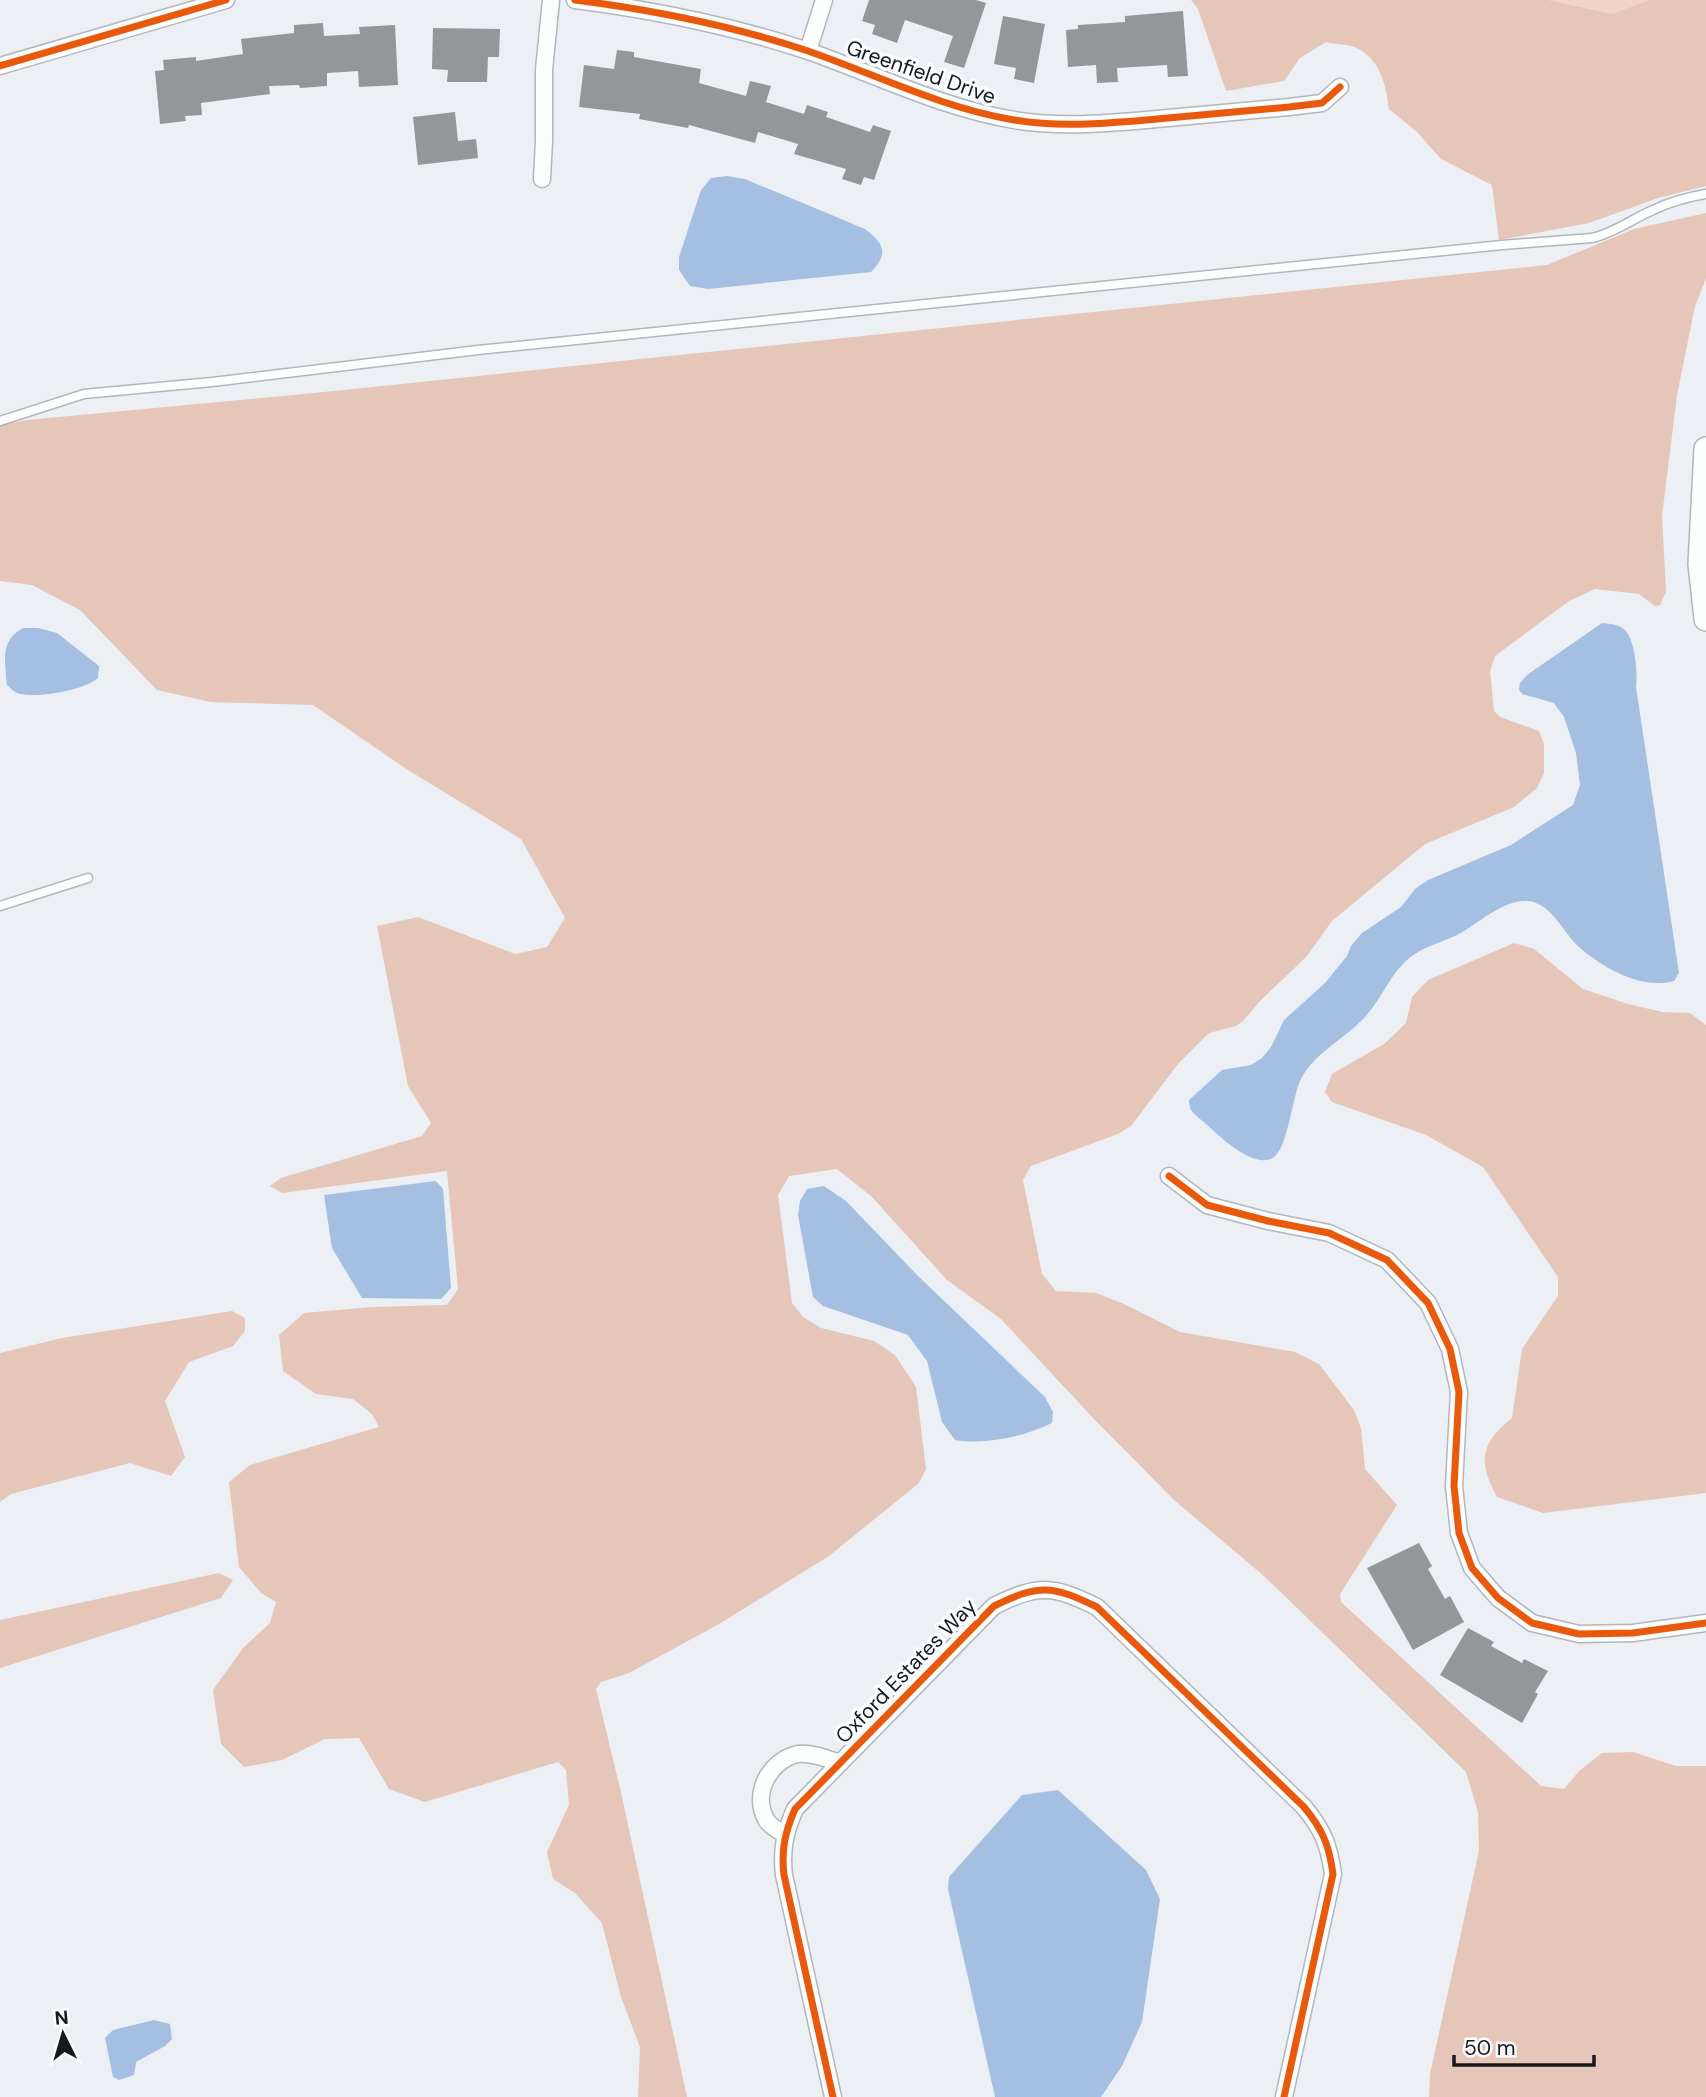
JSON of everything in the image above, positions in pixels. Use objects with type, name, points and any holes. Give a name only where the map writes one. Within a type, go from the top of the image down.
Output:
[{"type":"main road","points":[[1706,449],[1700,564],[1706,619]]},
{"type":"street","points":[[0,66],[226,0]]},
{"type":"street","points":[[542,179],[544,70],[551,0]]},
{"type":"street","name":"Greenfield Drive","points":[[575,0],[685,18],[751,34],[808,51],[947,104],[984,114],[1051,124],[1085,125],[1322,103],[1340,87]]},
{"type":"street","points":[[808,51],[824,0]]},
{"type":"street","points":[[1169,1176],[1207,1205],[1329,1233],[1387,1260],[1429,1303],[1450,1349],[1459,1392],[1454,1486],[1459,1533],[1472,1567],[1498,1598],[1532,1623],[1579,1634],[1633,1633],[1706,1623]]},
{"type":"street","name":"Oxford Estates Way","points":[[834,2097],[784,1875],[782,1855],[785,1834],[795,1810],[994,1606],[1022,1592],[1044,1589],[1070,1594],[1097,1607],[1304,1807],[1320,1826],[1329,1850],[1333,1874],[1284,2097]]},
{"type":"street","name":"Oxford Estates Way","points":[[785,1834],[768,1824],[761,1808],[763,1782],[779,1760],[800,1754],[824,1757],[840,1763]]},
{"type":"lane","points":[[0,421],[84,394],[505,347],[1592,238],[1653,209],[1706,194]]},
{"type":"lane","points":[[0,906],[88,878]]},
{"type":"shaded area","points":[[1191,0],[1549,0],[1612,14],[1649,0],[1706,0],[1706,186],[1658,198],[1589,223],[1499,240],[1492,185],[1441,159],[1417,132],[1389,109],[1380,73],[1363,52],[1351,46],[1326,42],[1300,58],[1284,81],[1226,91],[1198,9]]},
{"type":"shaded area","points":[[1549,0],[1649,0],[1612,14]]},
{"type":"shaded area","points":[[1706,213],[1706,279],[1695,306],[1677,395],[1662,516],[1666,592],[1660,605],[1655,606],[1639,594],[1595,589],[1569,601],[1495,656],[1490,671],[1494,711],[1500,717],[1539,731],[1544,744],[1544,773],[1537,788],[1514,807],[1425,844],[1332,921],[1307,956],[1243,1021],[1236,1026],[1209,1033],[1178,1064],[1131,1126],[1118,1134],[1031,1166],[1023,1180],[1042,1274],[1056,1291],[1096,1293],[1180,1332],[1295,1352],[1319,1364],[1354,1410],[1361,1428],[1365,1469],[1397,1505],[1340,1594],[1341,1602],[1541,1786],[1564,1789],[1579,1771],[1602,1753],[1633,1752],[1676,1766],[1706,1766],[1706,2097],[1429,2097],[1430,2074],[1479,1851],[1478,1812],[1466,1772],[1264,1576],[1174,1500],[1001,1319],[947,1280],[872,1197],[837,1169],[789,1176],[778,1195],[792,1303],[803,1317],[821,1328],[874,1341],[895,1355],[916,1387],[926,1469],[919,1483],[829,1556],[719,1624],[629,1673],[601,1682],[596,1689],[687,2097],[638,2097],[640,2047],[621,1997],[602,1923],[575,1893],[553,1879],[547,1852],[569,1805],[566,1770],[558,1762],[425,1802],[389,1789],[359,1738],[325,1739],[282,1760],[244,1767],[221,1744],[213,1690],[243,1648],[270,1623],[276,1602],[261,1593],[239,1567],[229,1482],[250,1465],[379,1427],[372,1414],[353,1399],[316,1394],[283,1371],[279,1335],[304,1313],[372,1307],[447,1305],[458,1289],[447,1171],[282,1193],[270,1186],[281,1178],[422,1136],[431,1123],[408,1086],[377,926],[418,917],[515,954],[547,947],[565,918],[521,839],[408,770],[313,705],[211,702],[157,690],[80,610],[32,585],[0,581],[0,425],[27,420],[314,393],[1547,265],[1634,229]]},
{"type":"shaded area","points":[[1514,943],[1534,949],[1583,989],[1662,1012],[1690,1013],[1706,1025],[1706,1493],[1543,1513],[1497,1497],[1487,1473],[1485,1454],[1493,1436],[1512,1418],[1522,1349],[1558,1296],[1558,1277],[1483,1167],[1426,1135],[1332,1102],[1325,1092],[1332,1074],[1384,1044],[1406,1023],[1412,997],[1428,980]]},
{"type":"shaded area","points":[[232,1311],[245,1318],[245,1331],[233,1346],[189,1362],[165,1401],[185,1457],[171,1476],[130,1463],[11,1494],[0,1502],[0,1353],[62,1338]]},
{"type":"shaded area","points":[[219,1573],[233,1580],[221,1598],[0,1668],[0,1620]]},
{"type":"water","points":[[727,176],[745,179],[865,229],[882,249],[877,266],[871,272],[708,289],[690,286],[679,270],[679,257],[701,190],[711,178]]},
{"type":"water","points":[[1602,623],[1623,628],[1633,649],[1636,687],[1679,973],[1674,981],[1662,983],[1636,980],[1610,969],[1578,946],[1544,907],[1528,901],[1509,904],[1457,935],[1418,952],[1402,965],[1365,1017],[1322,1053],[1301,1079],[1283,1143],[1274,1157],[1257,1159],[1238,1150],[1194,1114],[1189,1100],[1222,1070],[1251,1065],[1262,1058],[1271,1047],[1284,1020],[1325,983],[1362,933],[1401,907],[1415,889],[1428,880],[1511,845],[1573,805],[1580,785],[1576,753],[1564,717],[1554,703],[1522,694],[1519,690],[1520,683],[1527,675]]},
{"type":"water","points":[[23,628],[38,628],[57,633],[99,666],[98,678],[83,686],[50,694],[29,695],[13,691],[7,685],[6,651],[11,639]]},
{"type":"water","points":[[436,1181],[443,1189],[451,1288],[441,1299],[362,1298],[332,1248],[324,1195]]},
{"type":"water","points":[[824,1186],[846,1201],[919,1277],[1045,1397],[1053,1412],[1052,1423],[1005,1439],[955,1440],[942,1422],[927,1361],[908,1335],[823,1306],[813,1297],[798,1215],[800,1201],[807,1189]]},
{"type":"water","points":[[1058,1790],[1146,1870],[1160,1899],[1142,2022],[1122,2066],[1101,2097],[995,2097],[948,1889],[949,1877],[1022,1795]]},
{"type":"water","points":[[154,2020],[170,2024],[172,2039],[165,2046],[136,2062],[134,2075],[119,2080],[113,2077],[105,2038],[113,2030]]},
{"type":"building","points":[[869,0],[976,0],[986,3],[964,68],[944,62],[953,36],[905,20],[897,43],[872,34],[875,25],[862,21]]},
{"type":"building","points":[[1183,11],[1188,76],[1168,77],[1167,65],[1117,68],[1118,82],[1097,83],[1096,65],[1068,67],[1066,30],[1078,29],[1078,25],[1125,22],[1125,16]]},
{"type":"building","points":[[1003,16],[1045,24],[1034,83],[1014,79],[1016,68],[994,64]]},
{"type":"building","points":[[323,23],[324,36],[360,34],[359,27],[395,25],[398,85],[359,87],[358,71],[327,73],[327,86],[269,86],[270,94],[201,103],[202,115],[185,116],[186,121],[160,124],[155,71],[164,70],[163,60],[196,57],[196,61],[243,54],[241,39],[294,33],[294,25]]},
{"type":"building","points":[[433,28],[500,29],[499,57],[488,57],[487,82],[447,82],[448,70],[432,69]]},
{"type":"building","points":[[617,50],[634,52],[634,57],[701,69],[699,83],[746,96],[750,81],[771,86],[766,102],[804,114],[807,105],[828,112],[826,117],[870,132],[873,125],[891,131],[874,180],[864,177],[861,185],[842,179],[846,169],[794,154],[798,144],[758,132],[755,143],[689,125],[688,128],[639,119],[640,114],[579,107],[584,65],[614,69]]},
{"type":"building","points":[[455,112],[458,141],[476,139],[478,158],[418,165],[413,117]]},
{"type":"building","points":[[1419,1543],[1432,1566],[1428,1569],[1445,1599],[1450,1596],[1464,1622],[1413,1650],[1367,1568]]},
{"type":"building","points":[[1468,1628],[1494,1642],[1491,1646],[1522,1663],[1524,1659],[1548,1671],[1535,1692],[1538,1694],[1522,1723],[1440,1675]]},
{"type":"cycle path","points":[[0,66],[226,0]]},
{"type":"cycle path","points":[[575,0],[664,14],[751,34],[808,51],[961,108],[1014,120],[1068,124],[1103,123],[1289,107],[1322,103],[1340,87]]},
{"type":"cycle path","points":[[1169,1176],[1207,1205],[1329,1233],[1387,1260],[1428,1303],[1450,1349],[1459,1392],[1454,1486],[1459,1533],[1472,1568],[1498,1598],[1532,1623],[1579,1634],[1633,1633],[1706,1623]]},
{"type":"cycle path","points":[[833,2097],[784,1875],[785,1841],[795,1809],[994,1606],[1023,1594],[1046,1590],[1068,1594],[1097,1607],[1304,1807],[1324,1838],[1333,1874],[1284,2097]]}]
